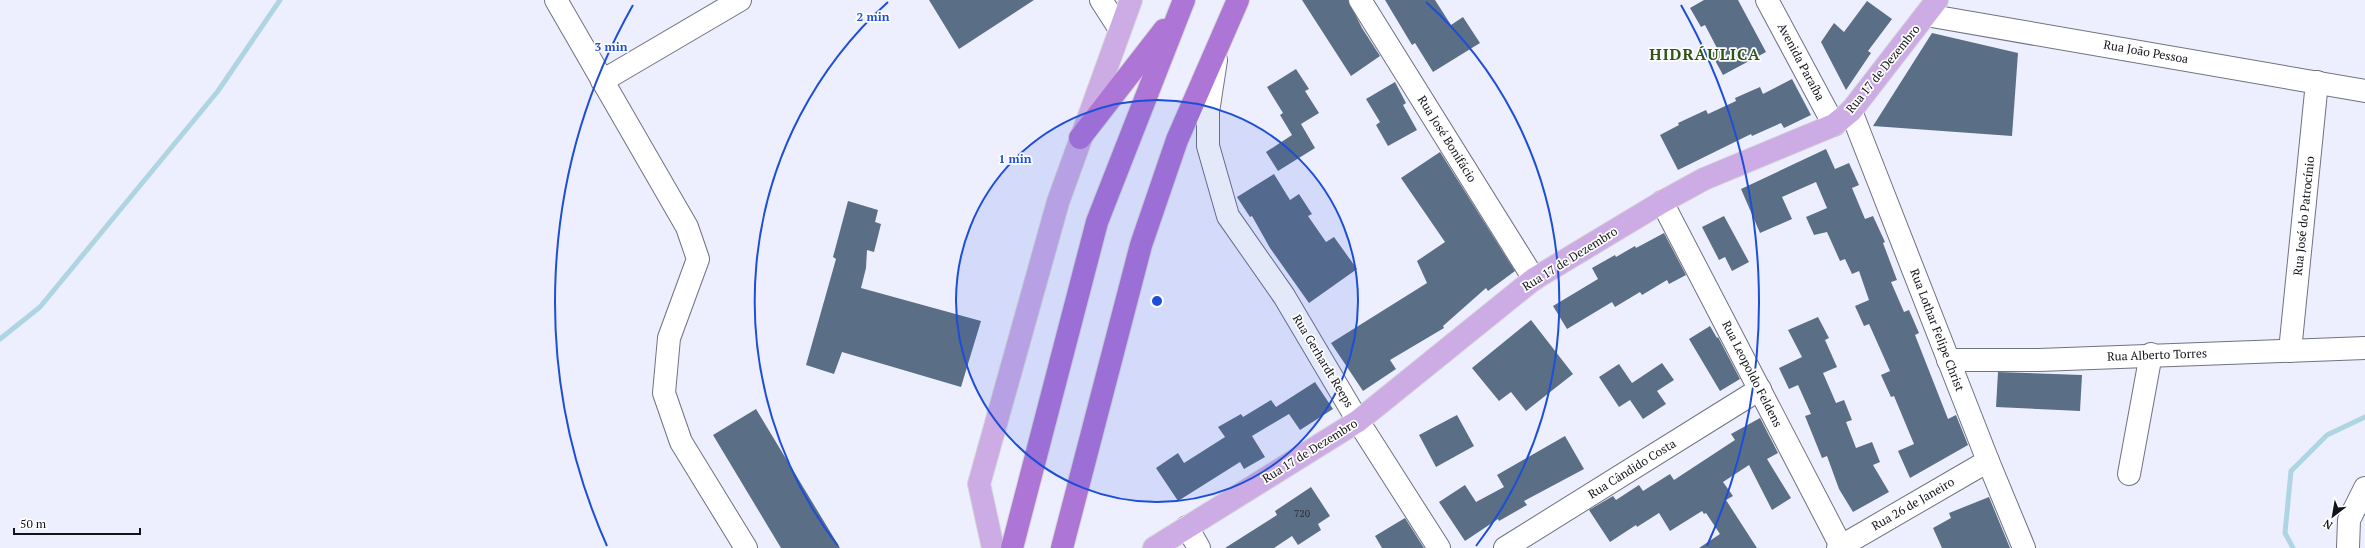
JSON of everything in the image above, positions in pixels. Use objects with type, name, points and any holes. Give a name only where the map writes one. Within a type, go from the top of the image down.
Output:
[{"type":"highway","points":[[1062,548],[1142,245],[1177,140],[1238,0]]},
{"type":"highway","points":[[1080,138],[1182,5]]},
{"type":"highway","points":[[1012,548],[1098,222],[1182,5]]},
{"type":"main road","points":[[993,548],[979,484],[1058,202],[1119,28],[1131,0]]},
{"type":"main road","name":"Rua 17 de Dezembro","points":[[1154,548],[1358,421],[1534,279],[1662,202],[1704,179],[1834,125],[1851,111],[1932,7]]},
{"type":"street","points":[[556,0],[687,227],[698,259],[669,338],[664,393],[681,442],[746,548]]},
{"type":"street","points":[[602,81],[740,0]]},
{"type":"street","points":[[1101,0],[1119,28]]},
{"type":"street","name":"Rua José Bonifácio","points":[[1360,0],[1534,279]]},
{"type":"street","name":"Avenida Paraíba","points":[[1767,0],[1834,125]]},
{"type":"street","name":"Rua João Pessoa","points":[[1932,7],[2365,91]]},
{"type":"street","name":"Rua Gerhardt Reeps","points":[[1221,38],[1213,72],[1208,112],[1208,146],[1228,216],[1284,296],[1358,421],[1439,548]]},
{"type":"street","name":"Rua José do Patrocínio","points":[[2290,351],[2317,82]]},
{"type":"street","name":"Rua Lothar Felipe Christ","points":[[1851,111],[1948,360],[2024,548]]},
{"type":"street","name":"Rua Leopoldo Feldens","points":[[1662,202],[1760,389],[1839,547]]},
{"type":"street","name":"Rua Alberto Torres","points":[[1948,360],[2039,360],[2151,354],[2365,348]]},
{"type":"street","points":[[2129,474],[2151,354]]},
{"type":"street","name":"Rua Cândido Costa","points":[[1505,548],[1760,389]]},
{"type":"street","name":"Rua 26 de Janeiro","points":[[1839,547],[1988,461]]},
{"type":"street","points":[[2348,548],[2349,520],[2365,488]]},
{"type":"street","points":[[1186,527],[1199,548]]},
{"type":"building","points":[[929,0],[1034,0],[959,49]]},
{"type":"building","points":[[1302,0],[1348,0],[1362,28],[1380,56],[1351,76]]},
{"type":"building","points":[[1385,0],[1435,0],[1451,25],[1463,17],[1480,43],[1433,72],[1415,43],[1412,45]]},
{"type":"building","points":[[1704,0],[1738,0],[1766,52],[1723,75],[1711,53],[1718,50],[1705,25],[1701,27],[1690,8]]},
{"type":"building","points":[[1867,1],[1892,19],[1868,51],[1871,53],[1846,90],[1821,42],[1834,23],[1844,32]]},
{"type":"building","points":[[1932,33],[2018,53],[2012,136],[1873,126]]},
{"type":"building","points":[[1296,69],[1309,89],[1305,91],[1319,113],[1301,124],[1315,148],[1278,171],[1266,152],[1292,135],[1280,115],[1283,113],[1267,87]]},
{"type":"building","points":[[1792,79],[1811,115],[1784,128],[1781,123],[1752,136],[1751,134],[1678,170],[1660,135],[1679,125],[1678,123],[1706,110],[1708,114],[1736,101],[1735,98],[1760,87],[1763,94]]},
{"type":"building","points":[[1395,82],[1406,103],[1403,105],[1417,130],[1388,146],[1376,125],[1380,122],[1366,99]]},
{"type":"building","points":[[1826,149],[1835,169],[1849,163],[1859,185],[1852,188],[1865,219],[1873,216],[1885,242],[1883,243],[1897,280],[1891,282],[1904,312],[1909,310],[1919,333],[1915,335],[1948,419],[1956,415],[1968,445],[1910,478],[1898,451],[1914,444],[1894,396],[1891,397],[1881,375],[1890,371],[1869,324],[1864,326],[1855,306],[1869,300],[1859,271],[1852,274],[1845,259],[1840,261],[1827,232],[1814,235],[1806,217],[1827,208],[1816,182],[1782,197],[1792,219],[1760,233],[1741,189]]},
{"type":"building","points":[[1440,152],[1515,271],[1488,291],[1486,288],[1443,326],[1444,328],[1390,360],[1396,369],[1363,391],[1331,343],[1427,283],[1417,261],[1445,242],[1401,178]]},
{"type":"building","points":[[1274,174],[1290,200],[1299,194],[1312,214],[1308,216],[1326,242],[1334,237],[1357,269],[1309,303],[1270,248],[1252,216],[1250,217],[1237,197]]},
{"type":"building","points":[[848,201],[878,210],[875,222],[881,224],[874,252],[867,250],[866,268],[861,288],[981,321],[961,387],[842,352],[834,374],[806,365],[836,259],[833,257]]},
{"type":"building","points":[[1724,216],[1749,262],[1732,271],[1725,257],[1719,260],[1702,227]]},
{"type":"building","points":[[1664,233],[1686,275],[1669,284],[1667,280],[1642,295],[1640,292],[1615,307],[1612,302],[1567,329],[1553,306],[1598,279],[1592,268],[1615,255],[1616,257],[1635,246],[1636,248]]},
{"type":"building","points":[[1818,317],[1829,338],[1825,340],[1837,367],[1823,373],[1836,403],[1844,400],[1852,420],[1846,422],[1856,448],[1872,442],[1880,462],[1873,465],[1889,492],[1853,512],[1839,489],[1827,456],[1822,458],[1805,416],[1811,414],[1798,385],[1789,389],[1779,368],[1802,357],[1788,330]]},
{"type":"building","points":[[1531,320],[1573,374],[1526,411],[1511,392],[1499,401],[1472,368]]},
{"type":"building","points":[[1710,326],[1717,338],[1718,337],[1740,379],[1720,391],[1689,339]]},
{"type":"building","points":[[1662,363],[1674,380],[1657,391],[1666,404],[1643,419],[1630,400],[1619,407],[1599,377],[1619,364],[1632,383]]},
{"type":"building","points":[[1998,372],[2082,375],[2080,411],[1996,407]]},
{"type":"building","points":[[1315,382],[1333,409],[1300,430],[1289,414],[1252,436],[1265,457],[1244,469],[1240,462],[1178,501],[1156,468],[1178,453],[1184,463],[1225,437],[1218,427],[1241,414],[1243,417],[1271,400],[1276,407]]},
{"type":"building","points":[[756,409],[840,548],[781,548],[713,435]]},
{"type":"building","points":[[1457,415],[1474,446],[1436,467],[1419,435]]},
{"type":"building","points":[[1760,418],[1778,453],[1767,459],[1791,498],[1772,510],[1749,465],[1723,482],[1733,496],[1726,500],[1757,548],[1699,548],[1720,534],[1706,513],[1704,514],[1702,511],[1670,531],[1659,513],[1637,527],[1636,525],[1610,542],[1589,510],[1613,496],[1616,500],[1639,485],[1643,491],[1670,474],[1674,480],[1735,440],[1731,434]]},
{"type":"building","points":[[1565,436],[1584,469],[1524,501],[1527,505],[1499,521],[1498,519],[1465,541],[1439,502],[1465,485],[1476,502],[1504,487],[1497,475]]},
{"type":"building","points":[[1311,487],[1330,516],[1318,524],[1321,530],[1298,545],[1292,536],[1274,548],[1225,548],[1277,515],[1275,511]]},
{"type":"building","points":[[1989,497],[2010,548],[1942,548],[1933,528],[1951,518],[1949,513]]},
{"type":"building","points":[[1405,518],[1424,548],[1382,548],[1375,536]]},
{"type":"waterway","points":[[0,339],[40,307],[218,91],[280,0]]},
{"type":"waterway","points":[[2293,548],[2285,533],[2291,471],[2327,435],[2365,417]]},
{"type":"district","name":"HIDRÁULICA","points":[[1705,54]]}]
